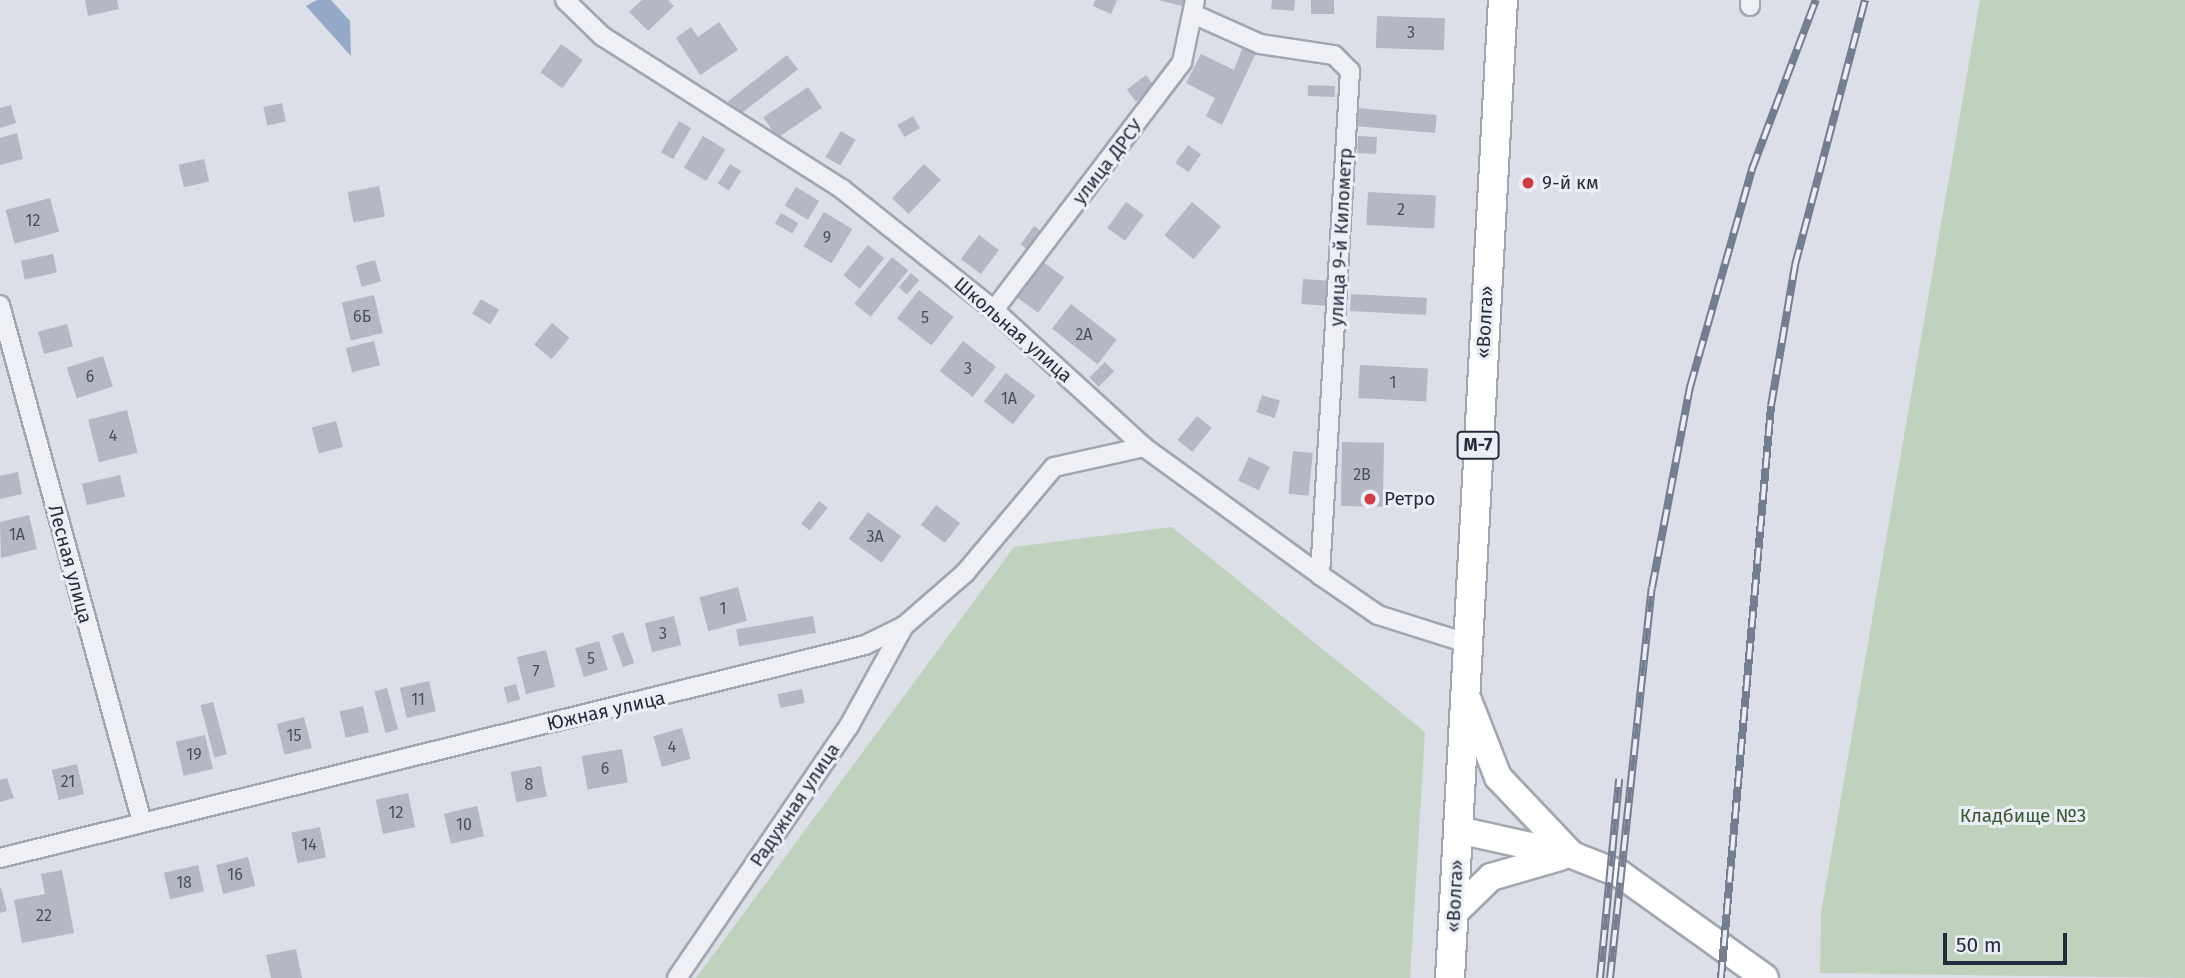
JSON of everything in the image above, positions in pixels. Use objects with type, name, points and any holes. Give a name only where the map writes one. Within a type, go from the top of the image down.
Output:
[{"type":"highway","name":"«Волга»","points":[[1468,643],[1503,0]]},
{"type":"highway","name":"М-7","points":[[1465,688],[1468,643]]},
{"type":"highway","name":"«Волга»","points":[[1450,978],[1465,688]]},
{"type":"main road","points":[[1465,688],[1498,777],[1572,855]]},
{"type":"main road","points":[[1458,830],[1572,855],[1648,891],[1765,978]]},
{"type":"main road","points":[[1454,913],[1491,877],[1572,855]]},
{"type":"street","name":"Школьная улица","points":[[565,0],[602,36],[842,189],[994,310],[1144,447],[1320,575],[1378,615],[1468,643]]},
{"type":"street","name":"улица ДРСУ","points":[[994,310],[1182,62],[1194,7]]},
{"type":"street","name":"улица 9-й Километр","points":[[1194,7],[1260,44],[1334,55],[1350,71],[1320,575]]},
{"type":"street","name":"Лесная улица","points":[[0,305],[142,822]]},
{"type":"street","name":"Южная улица","points":[[0,858],[800,664],[904,626],[965,573],[1054,467],[1144,447]]},
{"type":"street","name":"Радужная улица","points":[[677,978],[849,726],[904,626]]},
{"type":"green space","name":"Кладбище №3","points":[[1980,0],[2185,0],[2185,978],[1820,973],[1821,913]]},
{"type":"green space","points":[[1172,527],[1425,732],[1410,978],[696,978],[1014,547]]},
{"type":"water","points":[[317,0],[331,0],[350,21],[351,56],[306,6]]},
{"type":"building","points":[[85,0],[117,0],[119,9],[88,16]]},
{"type":"building","points":[[642,0],[668,0],[674,6],[648,31],[629,12]]},
{"type":"building","points":[[1095,0],[1117,0],[1111,14],[1093,6]]},
{"type":"building","points":[[1158,0],[1184,0],[1182,6]]},
{"type":"building","points":[[1272,0],[1295,0],[1294,11],[1271,9]]},
{"type":"building","points":[[1311,0],[1334,0],[1334,14],[1311,14]]},
{"type":"building","points":[[1377,16],[1445,18],[1444,50],[1376,48]]},
{"type":"building","points":[[719,22],[738,50],[700,75],[676,38],[691,27],[698,37]]},
{"type":"building","points":[[561,44],[583,60],[562,88],[540,72]]},
{"type":"building","points":[[1243,46],[1257,51],[1222,125],[1206,116],[1215,98],[1186,83],[1201,54],[1234,70]]},
{"type":"building","points":[[787,55],[798,69],[739,115],[728,101]]},
{"type":"building","points":[[1146,75],[1155,87],[1136,101],[1127,89]]},
{"type":"building","points":[[1308,85],[1335,86],[1335,97],[1308,96]]},
{"type":"building","points":[[808,87],[822,108],[777,138],[763,117]]},
{"type":"building","points":[[282,103],[286,122],[267,126],[263,107]]},
{"type":"building","points":[[11,105],[16,123],[0,128],[0,108]]},
{"type":"building","points":[[1356,108],[1437,115],[1435,133],[1354,126]]},
{"type":"building","points":[[913,116],[920,128],[904,137],[897,125]]},
{"type":"building","points":[[679,121],[691,128],[673,159],[661,152]]},
{"type":"building","points":[[841,131],[856,140],[840,165],[826,157]]},
{"type":"building","points":[[17,133],[23,159],[0,165],[0,138]]},
{"type":"building","points":[[703,136],[725,149],[706,181],[684,168]]},
{"type":"building","points":[[1358,136],[1377,137],[1376,154],[1357,153]]},
{"type":"building","points":[[1188,145],[1201,154],[1188,172],[1175,163]]},
{"type":"building","points":[[204,159],[209,181],[184,187],[179,165]]},
{"type":"building","points":[[730,164],[741,171],[729,190],[718,184]]},
{"type":"building","points":[[924,164],[941,180],[909,214],[892,198]]},
{"type":"building","points":[[379,186],[385,216],[354,223],[348,192]]},
{"type":"building","points":[[796,187],[819,201],[808,220],[785,206]]},
{"type":"building","points":[[1368,192],[1436,196],[1434,229],[1366,225]]},
{"type":"building","points":[[50,198],[59,232],[15,244],[6,210]]},
{"type":"building","points":[[1126,202],[1144,215],[1125,241],[1107,228]]},
{"type":"building","points":[[1192,202],[1221,226],[1193,259],[1164,235]]},
{"type":"building","points":[[824,212],[852,229],[832,263],[803,246]]},
{"type":"building","points":[[781,213],[798,223],[792,233],[775,223]]},
{"type":"building","points":[[1034,226],[1045,234],[1032,253],[1020,245]]},
{"type":"building","points":[[979,235],[999,250],[981,274],[961,259]]},
{"type":"building","points":[[868,245],[884,258],[860,289],[843,275]]},
{"type":"building","points":[[53,254],[57,273],[25,279],[21,261]]},
{"type":"building","points":[[892,257],[908,270],[871,317],[854,304]]},
{"type":"building","points":[[1039,259],[1064,277],[1038,313],[1013,295]]},
{"type":"building","points":[[375,260],[381,281],[362,287],[356,266]]},
{"type":"building","points":[[911,273],[919,280],[907,295],[899,287]]},
{"type":"building","points":[[1303,279],[1329,281],[1327,306],[1301,304]]},
{"type":"building","points":[[919,290],[954,317],[932,345],[897,318]]},
{"type":"building","points":[[1351,294],[1427,298],[1426,315],[1350,311]]},
{"type":"building","points":[[374,295],[383,333],[351,340],[342,302]]},
{"type":"building","points":[[481,299],[499,310],[490,324],[472,314]]},
{"type":"building","points":[[1071,304],[1117,340],[1098,364],[1052,328]]},
{"type":"building","points":[[552,323],[570,338],[552,359],[534,344]]},
{"type":"building","points":[[67,324],[73,346],[44,354],[38,332]]},
{"type":"building","points":[[374,341],[380,365],[352,372],[346,348]]},
{"type":"building","points":[[963,341],[996,367],[973,397],[940,371]]},
{"type":"building","points":[[103,356],[113,386],[77,398],[67,368]]},
{"type":"building","points":[[1105,362],[1114,371],[1099,387],[1089,378]]},
{"type":"building","points":[[1360,365],[1428,369],[1426,402],[1358,398]]},
{"type":"building","points":[[1006,373],[1035,396],[1013,424],[984,401]]},
{"type":"building","points":[[1262,395],[1280,401],[1275,418],[1256,412]]},
{"type":"building","points":[[127,410],[138,453],[99,462],[88,420]]},
{"type":"building","points":[[1197,416],[1212,428],[1192,452],[1177,440]]},
{"type":"building","points":[[336,421],[343,447],[319,454],[312,427]]},
{"type":"building","points":[[1342,442],[1384,443],[1383,507],[1341,506]]},
{"type":"building","points":[[1293,451],[1313,453],[1308,496],[1289,494]]},
{"type":"building","points":[[1249,457],[1270,467],[1259,490],[1238,481]]},
{"type":"building","points":[[18,472],[22,494],[0,499],[0,476]]},
{"type":"building","points":[[120,475],[125,496],[87,505],[82,484]]},
{"type":"building","points":[[819,501],[828,508],[810,531],[801,524]]},
{"type":"building","points":[[936,505],[960,523],[945,543],[921,525]]},
{"type":"building","points":[[868,512],[901,536],[882,563],[849,539]]},
{"type":"building","points":[[29,515],[37,549],[1,558],[0,522]]},
{"type":"building","points":[[738,587],[747,621],[708,631],[699,597]]},
{"type":"building","points":[[674,616],[681,645],[652,652],[645,623]]},
{"type":"building","points":[[813,616],[816,633],[739,646],[736,630]]},
{"type":"building","points":[[623,632],[634,663],[623,667],[612,636]]},
{"type":"building","points":[[599,641],[608,670],[584,677],[575,648]]},
{"type":"building","points":[[546,650],[555,687],[526,694],[517,657]]},
{"type":"building","points":[[429,681],[436,711],[407,718],[400,688]]},
{"type":"building","points":[[516,684],[520,699],[508,703],[503,687]]},
{"type":"building","points":[[387,688],[398,730],[386,733],[374,691]]},
{"type":"building","points":[[802,689],[805,703],[780,708],[778,694]]},
{"type":"building","points":[[213,702],[227,754],[214,758],[200,705]]},
{"type":"building","points":[[363,706],[369,732],[346,738],[340,711]]},
{"type":"building","points":[[304,717],[312,748],[285,755],[277,724]]},
{"type":"building","points":[[682,728],[691,759],[662,767],[653,736]]},
{"type":"building","points":[[205,735],[213,769],[184,776],[176,742]]},
{"type":"building","points":[[622,749],[628,782],[588,790],[582,756]]},
{"type":"building","points":[[77,764],[84,794],[59,800],[52,770]]},
{"type":"building","points":[[541,766],[547,796],[516,802],[511,772]]},
{"type":"building","points":[[7,778],[14,798],[0,802],[0,780]]},
{"type":"building","points":[[408,793],[415,827],[383,834],[376,800]]},
{"type":"building","points":[[477,806],[484,836],[451,844],[444,814]]},
{"type":"building","points":[[320,827],[326,857],[297,863],[292,833]]},
{"type":"building","points":[[248,857],[255,886],[223,894],[216,865]]},
{"type":"building","points":[[198,865],[204,891],[170,899],[164,873]]},
{"type":"building","points":[[62,870],[74,933],[22,943],[14,900],[45,894],[41,874]]},
{"type":"building","points":[[0,888],[7,911],[0,913]]},
{"type":"building","points":[[296,949],[302,978],[271,978],[266,955]]},
{"type":"railway","points":[[1610,978],[1652,588],[1690,387],[1752,169],[1816,0]]},
{"type":"railway","points":[[1721,978],[1771,406],[1795,265],[1865,0]]},
{"type":"railway","points":[[1600,978],[1619,779]]},
{"type":"place","name":"9-й км","points":[[1528,183]]},
{"type":"place","name":"Ретро","points":[[1370,499]]}]
